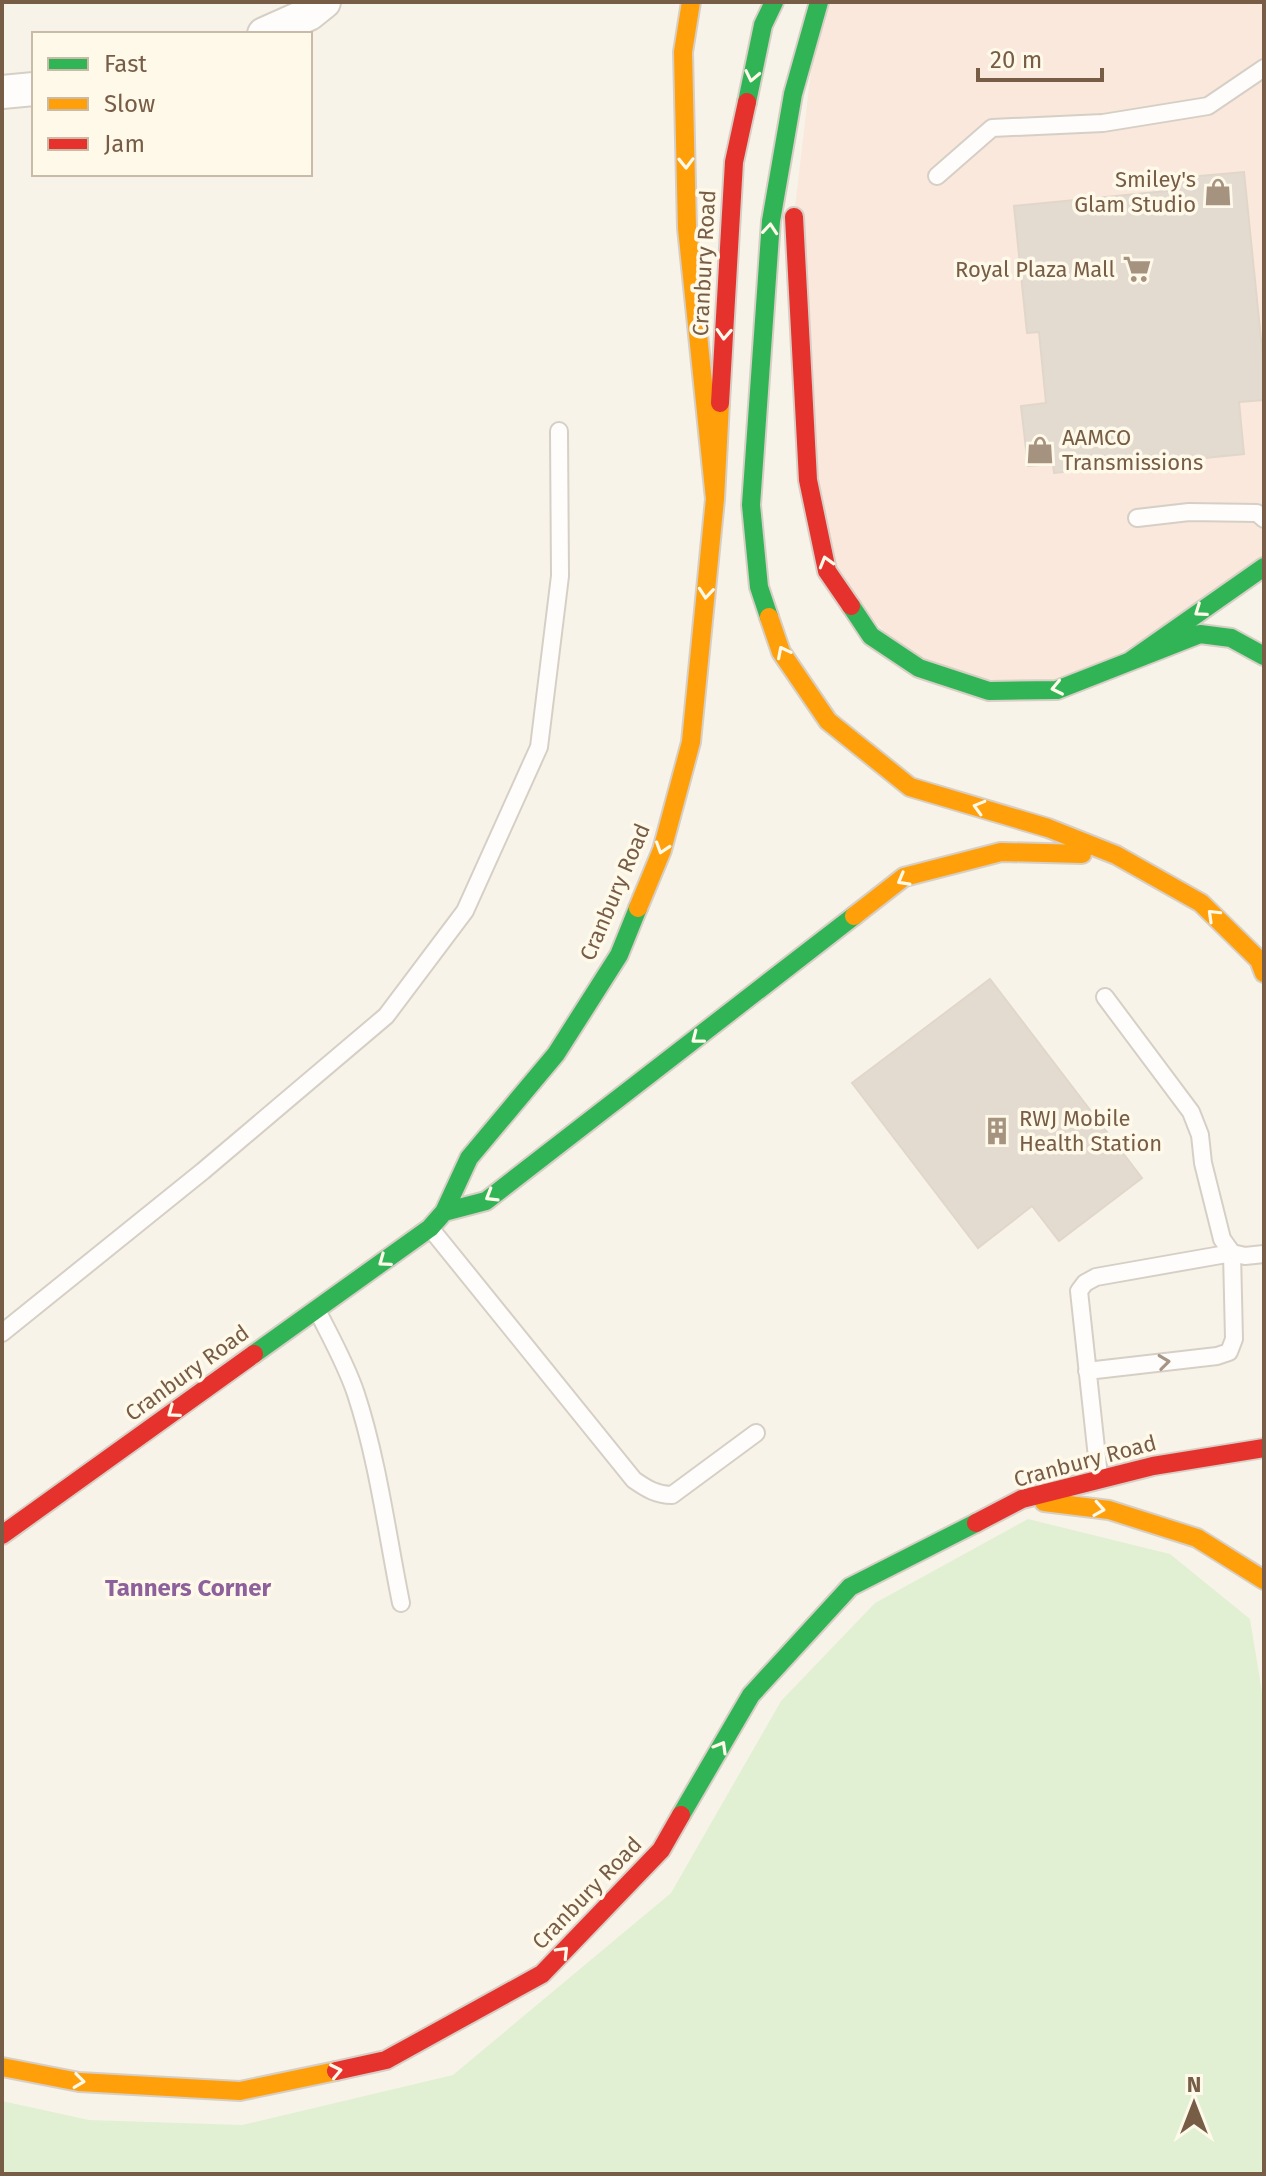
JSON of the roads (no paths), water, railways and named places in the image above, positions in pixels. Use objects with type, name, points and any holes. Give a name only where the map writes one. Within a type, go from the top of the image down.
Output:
[{"type":"main road","points":[[691,2],[683,52],[687,228],[715,499]]},
{"type":"main road","name":"Cranbury Road","points":[[2,1535],[430,1228],[444,1212],[469,1158],[556,1054],[619,955],[662,850],[691,742],[715,499],[734,162],[763,25],[774,2]]},
{"type":"main road","points":[[819,2],[793,94],[771,221],[751,505],[759,587],[781,652],[828,721],[910,787],[1048,828],[1116,855],[1201,903],[1259,960],[1264,973]]},
{"type":"main road","points":[[793,94],[794,216],[808,480],[827,571],[871,636],[919,668],[989,691],[1057,690],[1200,634],[1231,638],[1264,656]]},
{"type":"main road","points":[[1130,661],[1264,567]]},
{"type":"main road","points":[[444,1212],[486,1201],[904,877],[1001,852],[1116,855]]},
{"type":"main road","name":"Cranbury Road","points":[[2,2067],[79,2082],[240,2091],[386,2060],[542,1974],[661,1850],[751,1695],[850,1587],[1022,1499],[1153,1466],[1264,1448]]},
{"type":"main road","points":[[1022,1499],[1109,1510],[1197,1538],[1264,1580]]},
{"type":"street","points":[[268,32],[309,14],[324,2]]},
{"type":"street","points":[[2,92],[32,89]]},
{"type":"lane","points":[[937,176],[992,128],[1103,123],[1208,106],[1264,68]]},
{"type":"lane","points":[[2,1333],[203,1171],[386,1016],[465,911],[539,747],[560,576],[559,431]]},
{"type":"lane","points":[[1137,518],[1189,512],[1257,513],[1264,519]]},
{"type":"lane","points":[[1087,1371],[1217,1356],[1229,1352],[1234,1339],[1232,1253],[1222,1239],[1203,1163],[1200,1135],[1191,1112],[1105,997]]},
{"type":"lane","points":[[430,1228],[634,1480],[647,1489],[661,1495],[672,1495],[756,1433]]},
{"type":"lane","points":[[1099,1479],[1079,1291],[1096,1277],[1232,1253],[1245,1256],[1264,1254]]},
{"type":"lane","points":[[316,1309],[341,1356],[356,1395],[401,1603]]},
{"type":"place","name":"Smiley's Glam Studio","points":[[1218,192]]},
{"type":"place","name":"Royal Plaza Mall","points":[[1137,269]]},
{"type":"place","name":"AAMCO Transmissions","points":[[1040,450]]},
{"type":"place","name":"RWJ Mobile Health Station","points":[[997,1131]]},
{"type":"district","name":"Tanners Corner","points":[[188,1588]]}]
